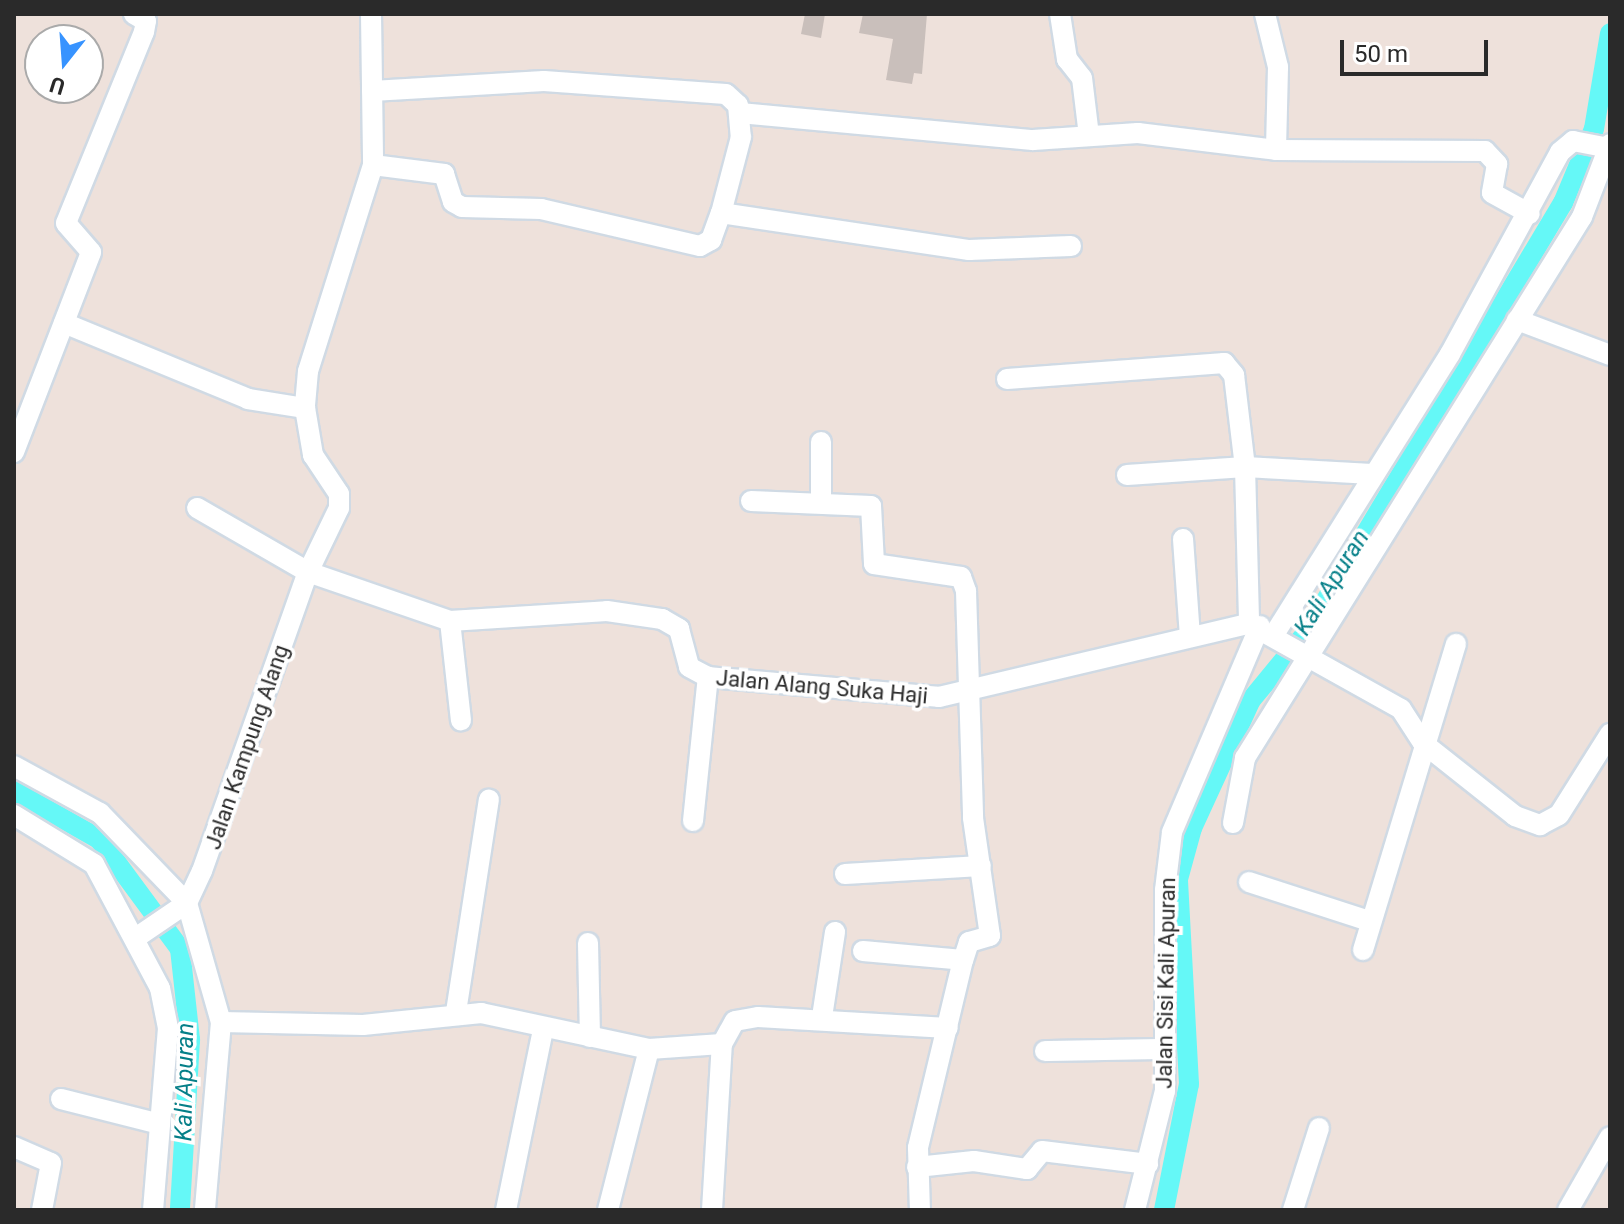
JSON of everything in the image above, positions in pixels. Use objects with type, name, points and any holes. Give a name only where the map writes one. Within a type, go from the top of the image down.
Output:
[{"type":"street","points":[[308,572],[339,494],[313,455],[305,408],[308,371],[373,165],[371,14]]},
{"type":"street","points":[[1060,14],[1067,59],[1082,78],[1089,136]]},
{"type":"street","points":[[1265,14],[1278,67],[1276,150]]},
{"type":"street","points":[[14,452],[91,252],[67,229],[67,216],[145,16]]},
{"type":"street","points":[[372,91],[599,82],[726,94],[740,113],[721,213],[711,240],[700,246],[541,209],[462,207],[453,202],[444,174],[373,165]]},
{"type":"street","points":[[740,113],[998,139],[1138,133],[1276,150],[1485,151],[1497,164],[1492,193],[1530,214]]},
{"type":"street","points":[[1233,823],[1238,772],[1279,637],[1372,474],[1530,214],[1560,152],[1573,141],[1608,147],[1582,217],[1517,320],[1279,637]]},
{"type":"street","points":[[721,213],[969,250],[1071,246]]},
{"type":"street","points":[[1517,320],[1610,355]]},
{"type":"street","points":[[64,323],[248,399],[305,408]]},
{"type":"street","points":[[1007,379],[1224,363],[1234,375],[1245,467],[1279,637],[1401,709],[1423,743],[1515,816],[1545,825],[1610,734]]},
{"type":"street","points":[[821,442],[821,503]]},
{"type":"street","points":[[1127,475],[1245,467],[1372,474]]},
{"type":"street","points":[[751,501],[871,506],[879,568],[963,580],[981,866],[990,936],[969,942],[963,960],[917,1167],[920,1210]]},
{"type":"street","name":"Jalan Alang Suka Haji","points":[[197,508],[308,572],[450,621],[607,611],[662,619],[679,629],[689,667],[708,677],[972,694],[1190,637],[1279,637]]},
{"type":"street","points":[[1183,539],[1190,637]]},
{"type":"street","name":"Jalan Kampung Alang","points":[[180,908],[308,572]]},
{"type":"street","points":[[450,621],[461,720]]},
{"type":"street","name":"Jalan Sisi Kali Apuran","points":[[1135,1210],[1165,1091],[1165,890],[1172,832],[1279,637]]},
{"type":"street","points":[[1363,950],[1423,743],[1456,644]]},
{"type":"street","points":[[693,821],[708,677]]},
{"type":"street","points":[[14,766],[100,813],[180,908],[221,1022],[205,1210]]},
{"type":"street","points":[[456,1012],[489,800]]},
{"type":"street","points":[[14,815],[94,864],[143,932],[166,1008],[153,1210]]},
{"type":"street","points":[[845,874],[981,866]]},
{"type":"street","points":[[1249,882],[1369,921]]},
{"type":"street","points":[[143,932],[180,908]]},
{"type":"street","points":[[822,1017],[835,932]]},
{"type":"street","points":[[588,943],[590,1037]]},
{"type":"street","points":[[863,951],[963,960]]},
{"type":"street","points":[[221,1022],[363,1025],[456,1012],[649,1049],[722,1044]]},
{"type":"street","points":[[712,1210],[722,1044],[742,1019],[822,1017],[948,1028]]},
{"type":"street","points":[[506,1210],[543,1029]]},
{"type":"street","points":[[608,1210],[649,1049]]},
{"type":"street","points":[[1045,1051],[1164,1049]]},
{"type":"street","points":[[61,1099],[160,1124]]},
{"type":"street","points":[[1293,1210],[1319,1128]]},
{"type":"street","points":[[1568,1210],[1610,1137]]},
{"type":"street","points":[[14,1147],[51,1163],[42,1210]]},
{"type":"street","points":[[917,1167],[974,1161],[1027,1169],[1042,1151],[1148,1164]]},
{"type":"building","points":[[805,14],[825,14],[821,38],[801,34]]},
{"type":"building","points":[[863,14],[927,14],[922,74],[914,73],[912,84],[886,80],[893,39],[859,33]]},
{"type":"waterway","name":"Kali Apuran","points":[[1164,1210],[1189,1084],[1178,879],[1192,828],[1251,700],[1307,632],[1563,203],[1594,129],[1610,33]]},
{"type":"waterway","name":"Kali Apuran","points":[[14,791],[99,839],[180,949],[190,1040],[180,1210]]}]
